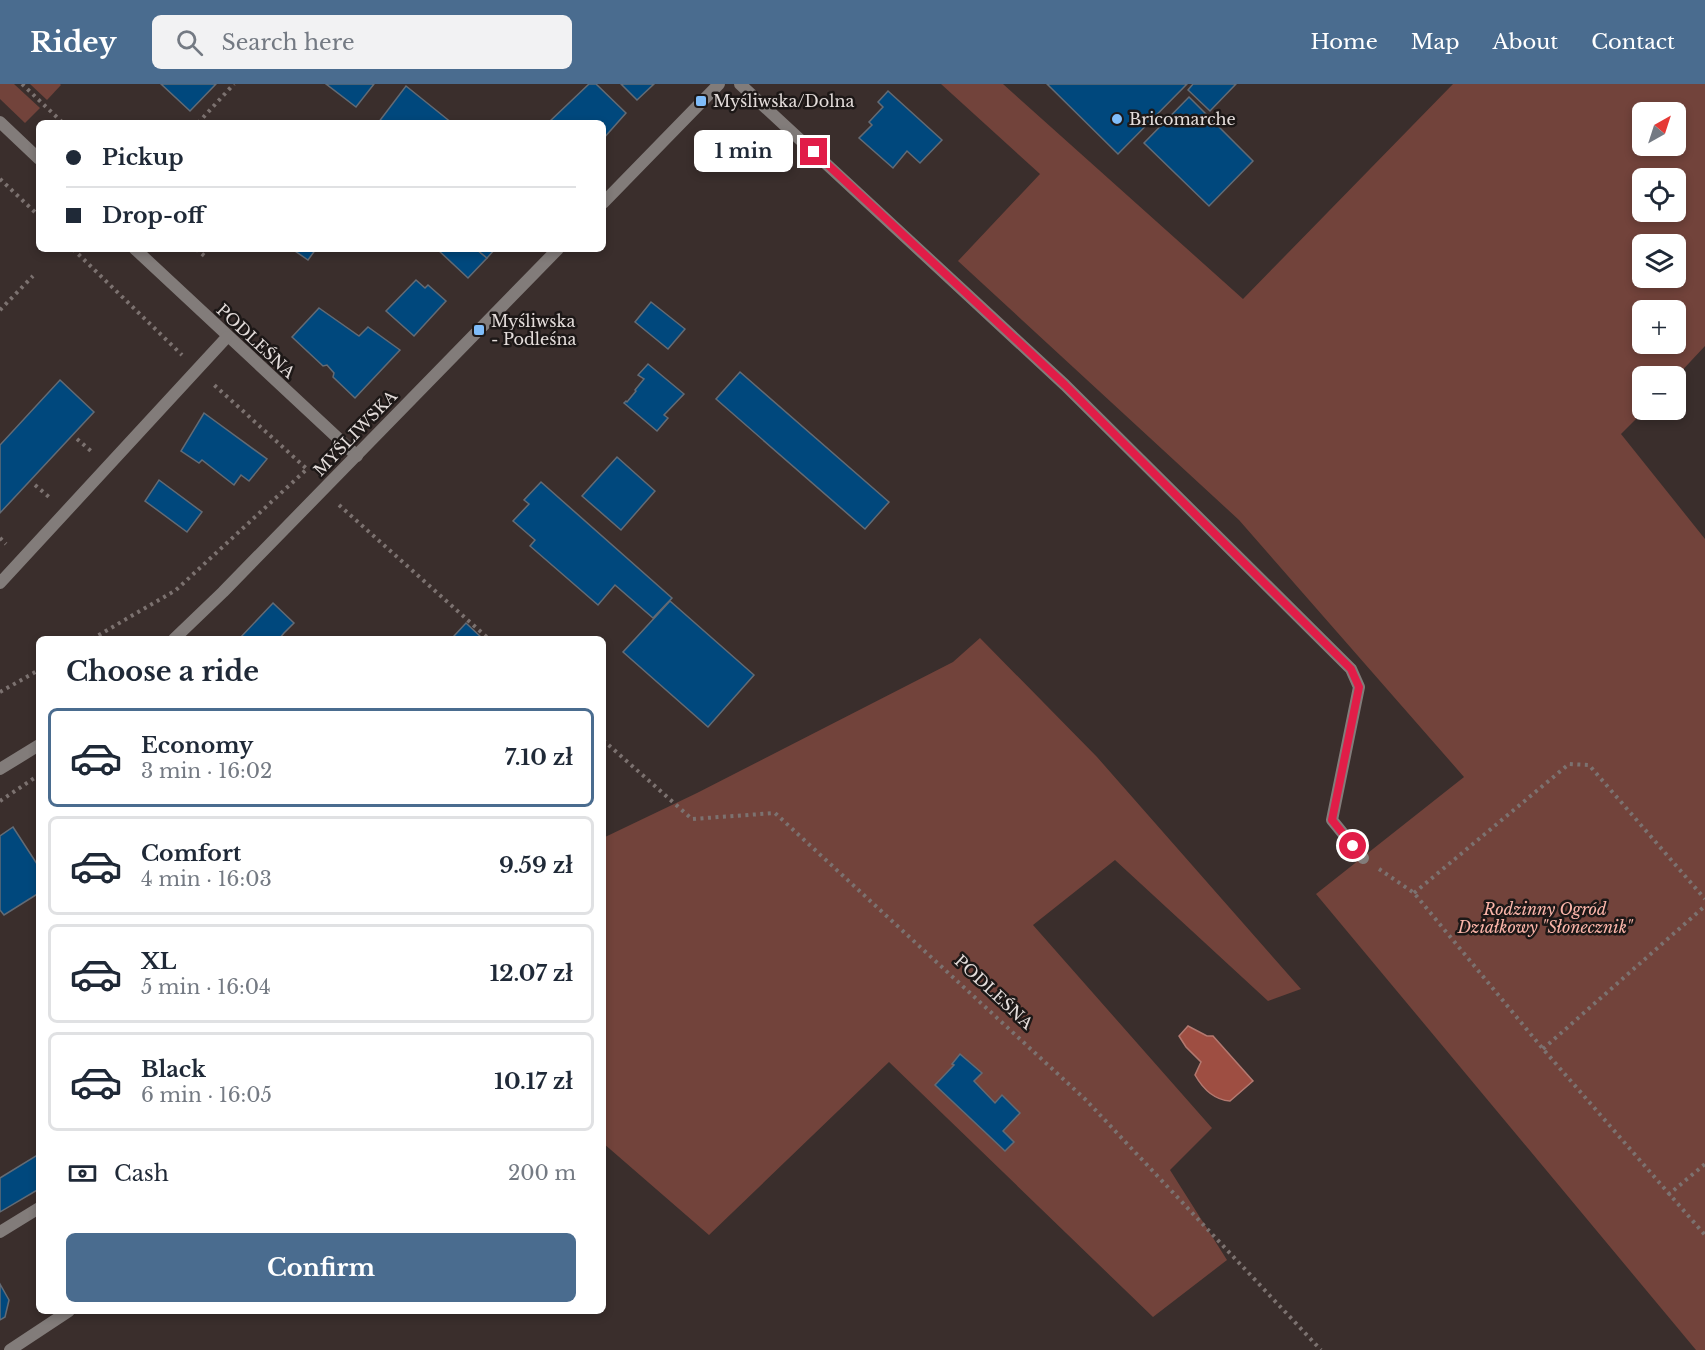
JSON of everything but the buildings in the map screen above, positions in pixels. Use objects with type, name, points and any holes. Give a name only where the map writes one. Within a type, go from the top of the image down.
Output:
[{"type":"street","points":[[606,200],[719,84]]},
{"type":"street","points":[[740,84],[1065,385],[1351,669],[1359,687],[1332,820],[1363,858]]},
{"type":"street","points":[[0,122],[36,156]]},
{"type":"street","name":"PODLEŚNA","points":[[138,252],[357,456]]},
{"type":"street","name":"MYŚLIWSKA","points":[[177,636],[357,456],[555,252]]},
{"type":"street","points":[[0,583],[227,337]]},
{"type":"street","points":[[0,769],[36,747]]},
{"type":"street","points":[[0,1232],[36,1210]]},
{"type":"street","points":[[10,1350],[64,1314]]},
{"type":"path","points":[[22,84],[60,120]]},
{"type":"path","points":[[201,120],[234,84]]},
{"type":"path","points":[[0,179],[36,213]]},
{"type":"path","points":[[76,252],[198,370],[307,469],[177,590],[97,636]]},
{"type":"path","points":[[200,252],[207,258]]},
{"type":"path","points":[[0,310],[33,276]]},
{"type":"path","points":[[77,439],[91,451]]},
{"type":"path","points":[[35,485],[49,497]]},
{"type":"path","points":[[322,490],[486,636]]},
{"type":"path","points":[[0,538],[6,544]]},
{"type":"path","points":[[0,692],[36,672]]},
{"type":"path","name":"PODLEŚNA","points":[[606,743],[692,819],[775,813],[1086,1100],[1321,1350]]},
{"type":"path","points":[[1414,893],[1569,764],[1589,765],[1705,899]]},
{"type":"path","points":[[0,801],[36,777]]},
{"type":"path","points":[[1363,858],[1414,893],[1668,1195],[1705,1235]]},
{"type":"path","points":[[1544,1049],[1705,906]]},
{"type":"path","points":[[1668,1195],[1705,1164]]},
{"type":"green space","points":[[0,84],[14,84],[40,108],[25,123],[0,99]]},
{"type":"green space","points":[[30,84],[60,84],[61,85],[47,100]]},
{"type":"green space","name":"Rodzinny Ogród Działkowy \"Słonecznik\"","points":[[941,84],[1003,84],[1243,299],[1453,84],[1705,84],[1705,346],[1686,366],[1632,366],[1632,420],[1635,420],[1621,434],[1705,539],[1705,1350],[1696,1350],[1316,894],[1464,777],[1239,520],[958,261],[1040,174]]},
{"type":"green space","points":[[980,638],[1097,757],[1301,989],[1268,1001],[1115,860],[1033,925],[1212,1128],[1170,1170],[1227,1260],[1153,1317],[889,1062],[709,1235],[606,1146],[606,837],[697,793],[953,662]]},
{"type":"shaded area","points":[[1188,1026],[1207,1036],[1213,1036],[1253,1081],[1230,1101],[1210,1093],[1195,1075],[1201,1062],[1179,1036]]},
{"type":"place","name":"Myśliwska/Dolna","points":[[701,101]]},
{"type":"place","name":"Bricomarche","points":[[1117,119]]},
{"type":"place","name":"Myśliwska - Podleśna","points":[[479,330]]},
{"type":"route","points":[[814,152],[1065,385],[1351,669],[1359,687],[1332,820],[1353,846]]}]
